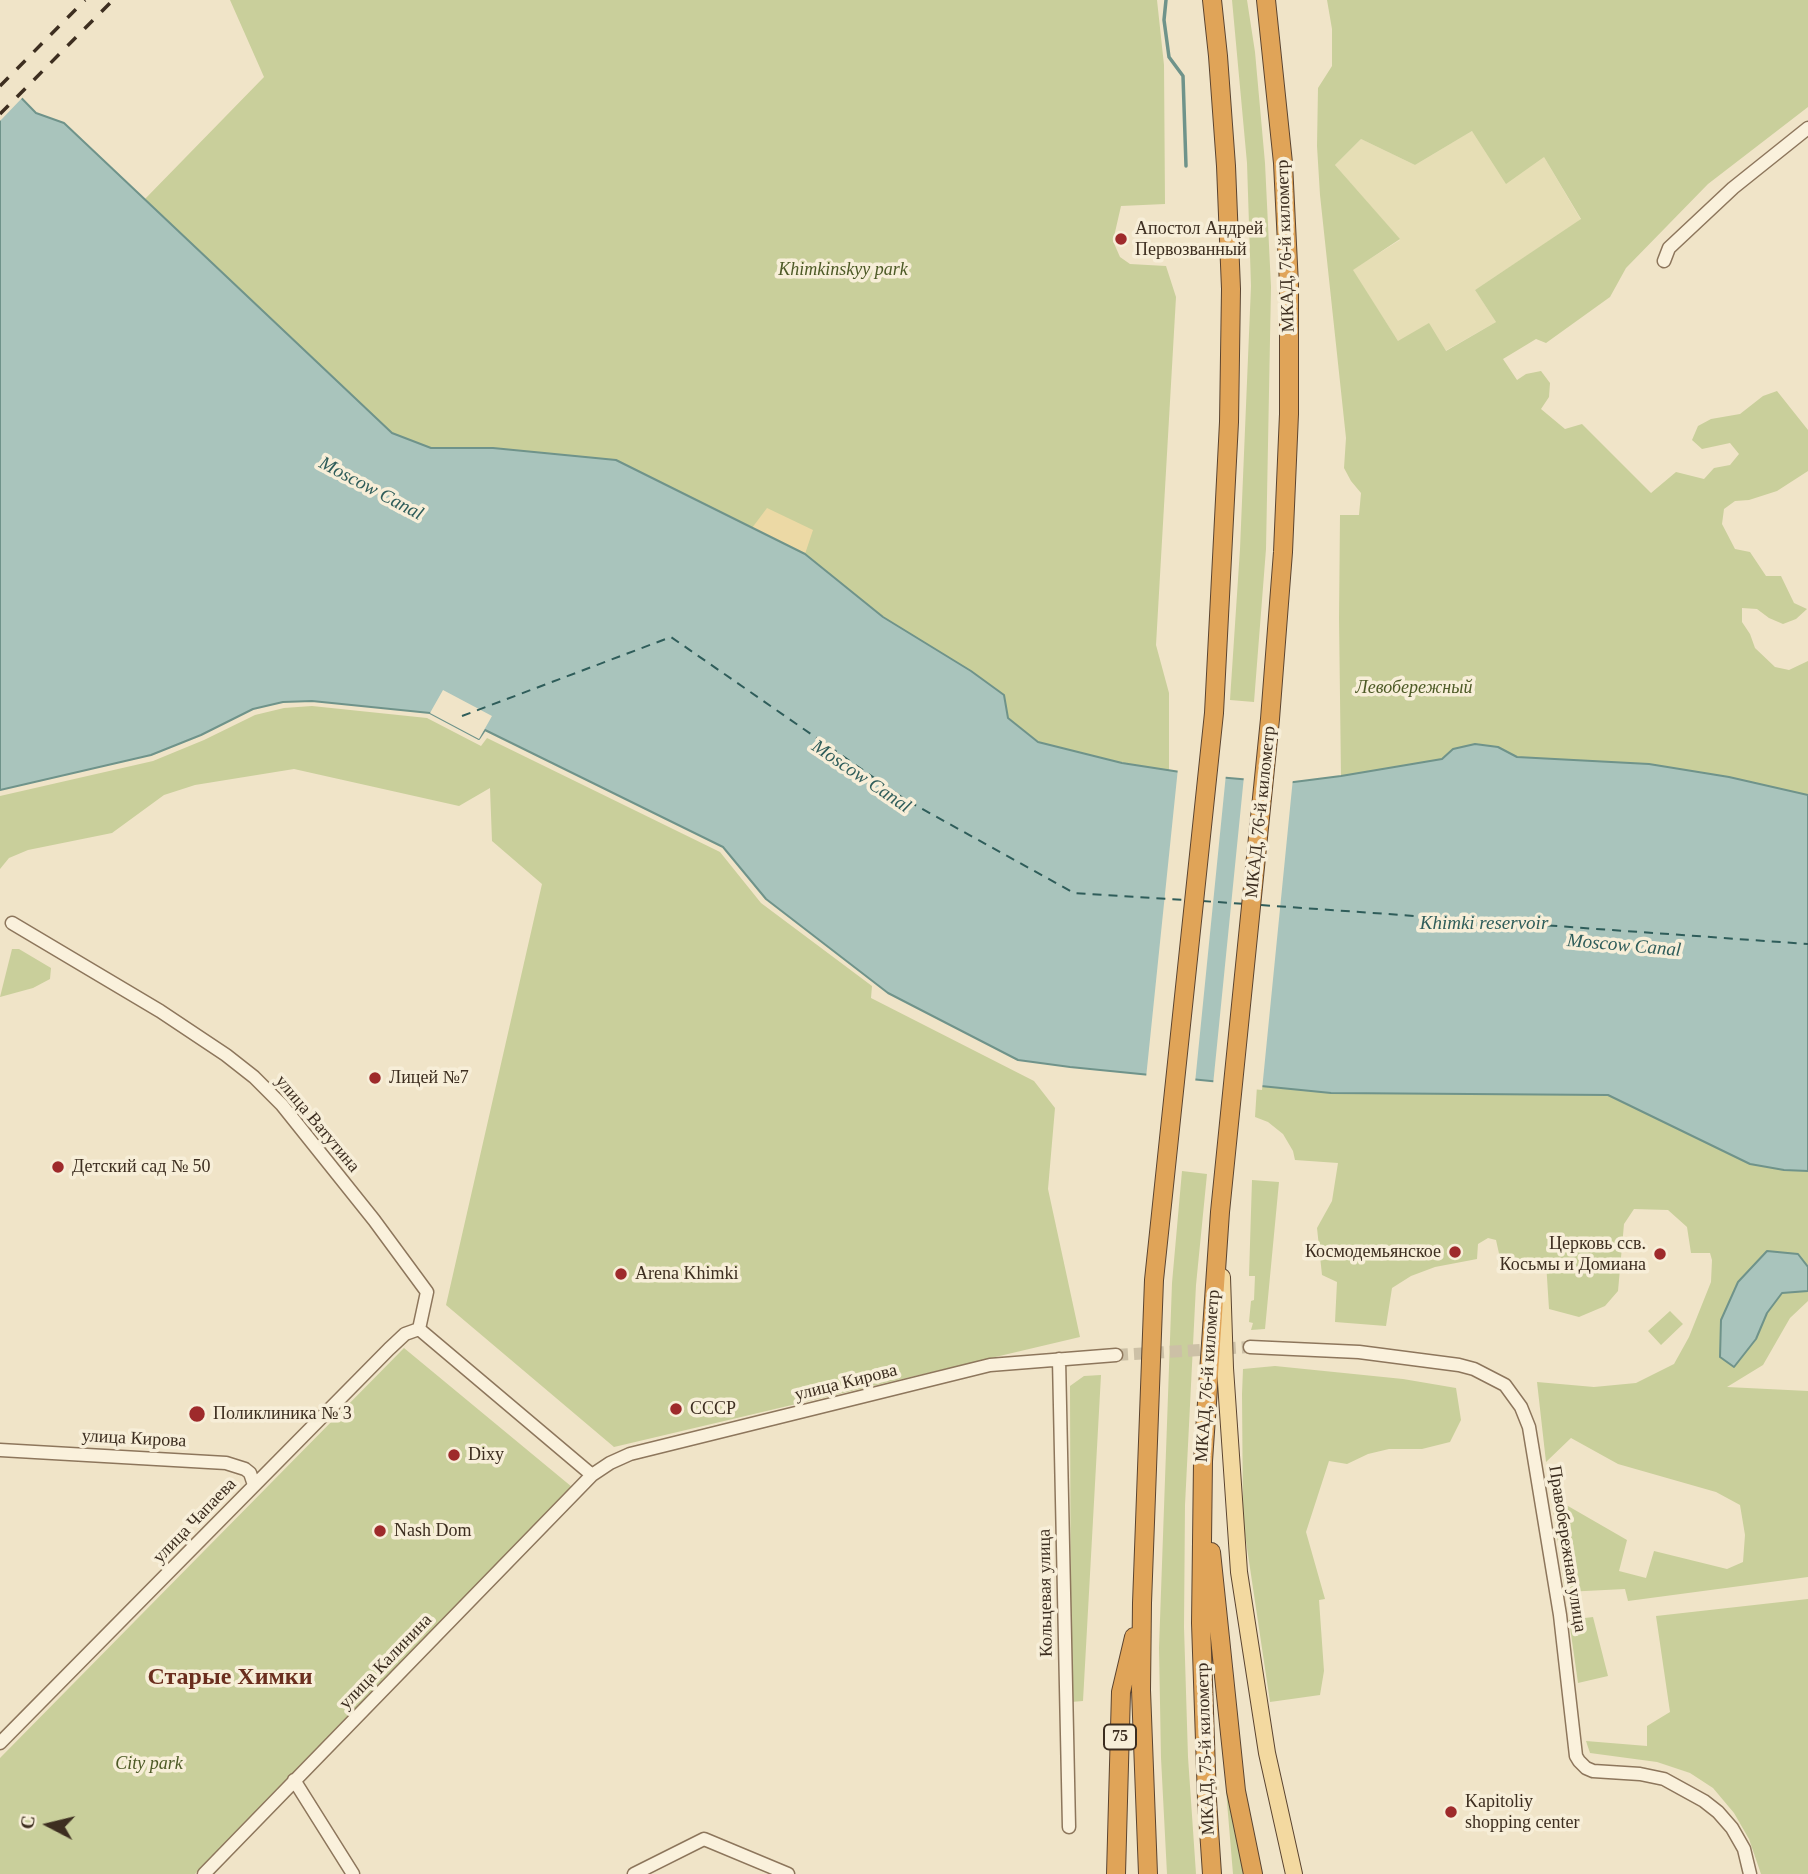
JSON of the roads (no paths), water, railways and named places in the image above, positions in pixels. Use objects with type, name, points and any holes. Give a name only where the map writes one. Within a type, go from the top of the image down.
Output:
[{"type":"highway","points":[[1148,1874],[1141,1690],[1154,1292],[1214,713],[1229,422],[1231,289],[1224,139],[1212,0]]},
{"type":"highway","name":"МКАД, 76-й километр","points":[[1201,1623],[1203,1461],[1220,1212],[1270,719],[1283,552],[1289,414],[1289,285],[1283,163],[1265,0]]},
{"type":"highway","points":[[1203,1461],[1236,1791],[1253,1874]]},
{"type":"highway","name":"75","points":[[1116,1874],[1121,1692],[1142,1603]]},
{"type":"highway","name":"МКАД, 75-й километр","points":[[1201,1623],[1212,1874]]},
{"type":"main road","points":[[1220,1212],[1231,1466],[1239,1572],[1267,1753],[1294,1874]]},
{"type":"main road","points":[[1207,1800],[1221,1874]]},
{"type":"street","points":[[1664,261],[1669,248],[1733,188],[1808,128]]},
{"type":"street","name":"улица Ватутина","points":[[12,923],[160,1010],[254,1077],[282,1105],[341,1178],[427,1293],[419,1329]]},
{"type":"street","points":[[419,1329],[592,1475]]},
{"type":"street","name":"улица Чапаева","points":[[0,1743],[404,1335],[419,1329]]},
{"type":"street","name":"Правобережная улица","points":[[1250,1347],[1359,1352],[1458,1365],[1474,1368],[1504,1385],[1515,1396],[1529,1427],[1558,1601],[1578,1761],[1593,1770],[1664,1779],[1704,1801],[1718,1812],[1731,1828],[1744,1849],[1750,1874]]},
{"type":"street","name":"улица Кирова","points":[[592,1475],[630,1454],[990,1365],[1116,1355]]},
{"type":"street","name":"Кольцевая улица","points":[[1059,1359],[1069,1827]]},
{"type":"street","name":"улица Кирова","points":[[0,1450],[217,1462],[245,1469],[250,1473],[254,1485]]},
{"type":"street","name":"улица Калинина","points":[[204,1874],[592,1475]]},
{"type":"street","points":[[295,1780],[353,1874]]},
{"type":"street","points":[[634,1874],[704,1839],[788,1874]]},
{"type":"water","name":"Khimki reservoir","points":[[0,76],[36,113],[64,123],[392,433],[431,448],[493,448],[616,460],[805,554],[883,617],[971,671],[1004,695],[1008,718],[1038,742],[1122,763],[1206,776],[1286,783],[1442,759],[1453,749],[1475,744],[1498,747],[1517,757],[1649,764],[1729,777],[1808,795],[1808,1171],[1750,1164],[1608,1095],[1331,1093],[1018,1060],[888,993],[766,899],[723,847],[485,730],[479,739],[430,713],[312,701],[283,702],[253,709],[201,735],[151,755],[0,790]]},
{"type":"water","points":[[1767,1251],[1798,1254],[1808,1267],[1808,1291],[1782,1293],[1767,1313],[1756,1339],[1734,1367],[1720,1357],[1721,1320],[1738,1282]]},
{"type":"waterway","points":[[1166,0],[1164,20],[1169,57],[1183,76],[1186,166]]},
{"type":"tunnel","points":[[1116,1355],[1250,1347]]},
{"type":"railway","points":[[0,86],[85,0]]},
{"type":"railway","points":[[0,114],[113,0]]},
{"type":"place","name":"Апостол Андрей Первозванный","points":[[1121,239]]},
{"type":"place","name":"Лицей №7","points":[[375,1078]]},
{"type":"place","name":"Детский сад № 50","points":[[58,1167]]},
{"type":"place","name":"Космодемьянское","points":[[1455,1252]]},
{"type":"place","name":"Церковь ссв. Косьмы и Домиана","points":[[1660,1254]]},
{"type":"place","name":"Arena Khimki","points":[[621,1274]]},
{"type":"place","name":"СССР","points":[[676,1409]]},
{"type":"place","name":"Поликлиника № 3","points":[[197,1414]]},
{"type":"place","name":"Dixy","points":[[454,1455]]},
{"type":"place","name":"Nash Dom","points":[[380,1531]]},
{"type":"place","name":"Kapitoliy shopping center","points":[[1451,1812]]},
{"type":"district","name":"Старые Химки","points":[[230,1678]]},
{"type":"park label","name":"Khimkinskyy park","points":[[843,270]]},
{"type":"park label","name":"Левобережный","points":[[1414,688]]},
{"type":"park label","name":"City park","points":[[149,1764]]},
{"type":"water label","name":"Moscow Canal","points":[[371,489]]},
{"type":"water label","name":"Moscow Canal","points":[[861,777]]},
{"type":"water label","name":"Moscow Canal","points":[[1624,946]]}]
